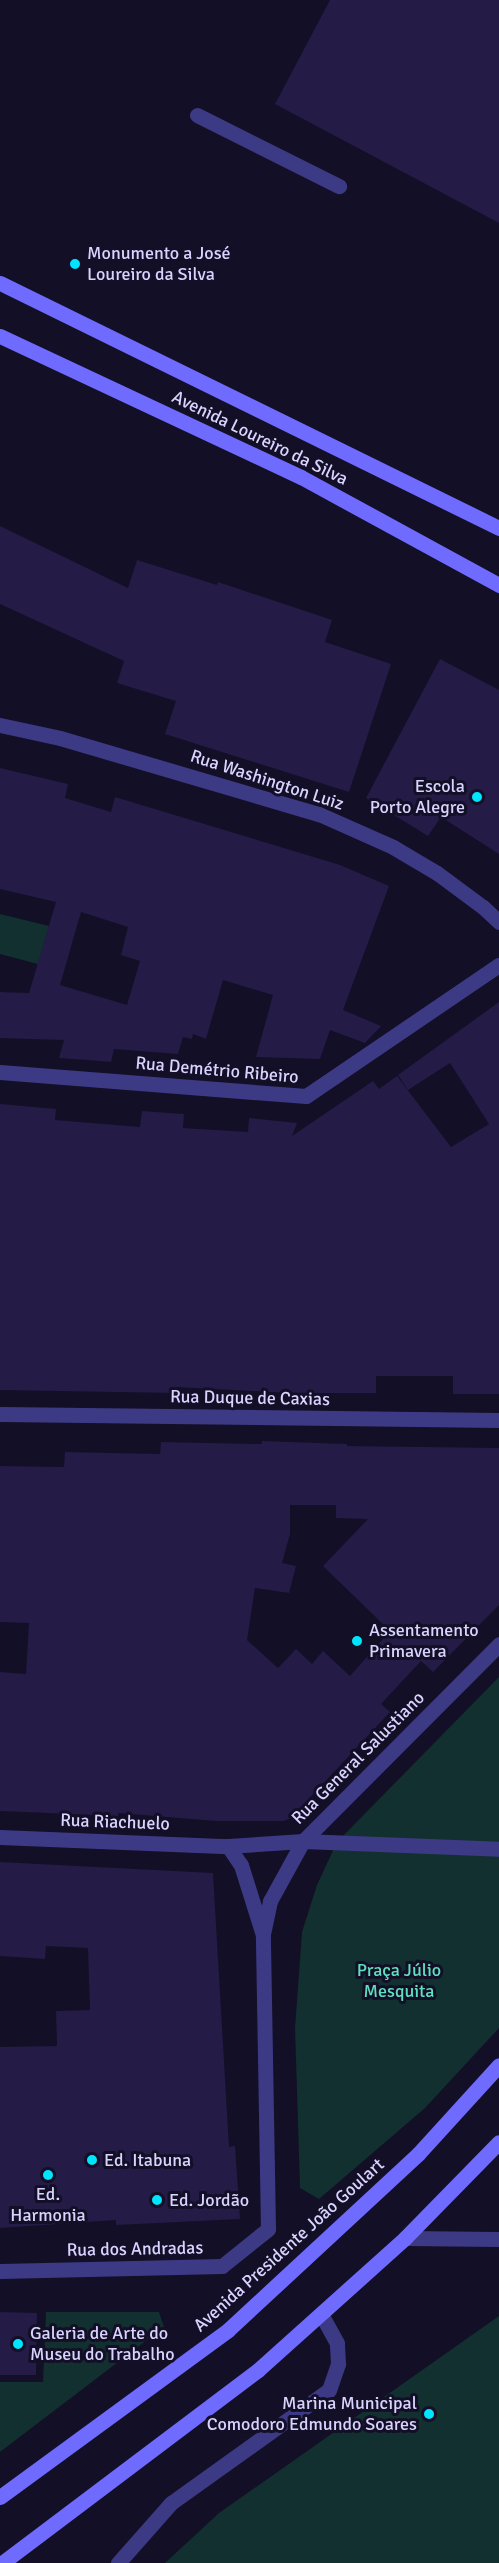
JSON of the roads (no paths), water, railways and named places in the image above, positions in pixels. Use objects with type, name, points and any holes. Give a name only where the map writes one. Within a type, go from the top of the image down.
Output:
[{"type":"main road","name":"Avenida Loureiro da Silva","points":[[0,283],[499,528]]},
{"type":"main road","name":"Avenida Loureiro da Silva","points":[[0,336],[302,477],[499,585]]},
{"type":"main road","name":"Avenida Presidente João Goulart","points":[[0,2498],[228,2330],[418,2154],[499,2064]]},
{"type":"main road","points":[[2,2563],[258,2370],[405,2238],[499,2142]]},
{"type":"street","points":[[197,115],[339,186]]},
{"type":"street","name":"Rua Washington Luiz","points":[[0,725],[83,744],[319,814],[393,847],[437,873],[483,907],[499,922]]},
{"type":"street","name":"Rua Demétrio Ribeiro","points":[[0,1072],[306,1096],[499,964]]},
{"type":"street","name":"Rua Duque de Caxias","points":[[0,1414],[499,1420]]},
{"type":"street","name":"Rua General Salustiano","points":[[267,2202],[263,1934],[270,1901],[303,1841],[499,1644]]},
{"type":"street","name":"Rua Riachuelo","points":[[0,1837],[228,1846],[303,1841]]},
{"type":"street","points":[[303,1841],[499,1849]]},
{"type":"street","points":[[228,1846],[240,1865],[263,1934]]},
{"type":"street","name":"Rua dos Andradas","points":[[0,2271],[222,2266],[268,2229],[267,2202]]},
{"type":"street","points":[[405,2238],[499,2239]]},
{"type":"street","points":[[118,2563],[171,2503],[329,2390],[338,2364],[337,2343],[321,2314]]},
{"type":"place","name":"Monumento a José Loureiro da Silva","points":[[75,264]]},
{"type":"place","name":"Escola Porto Alegre","points":[[477,797]]},
{"type":"place","name":"Assentamento Primavera","points":[[357,1641]]},
{"type":"place","name":"Ed. Itabuna","points":[[92,2160]]},
{"type":"place","name":"Ed. Harmonia","points":[[48,2175]]},
{"type":"place","name":"Ed. Jordão","points":[[157,2200]]},
{"type":"place","name":"Galeria de Arte do Museu do Trabalho","points":[[18,2344]]},
{"type":"place","name":"Marina Municipal Comodoro Edmundo Soares","points":[[429,2414]]},
{"type":"park label","name":"Praça Júlio Mesquita","points":[[399,1981]]}]
